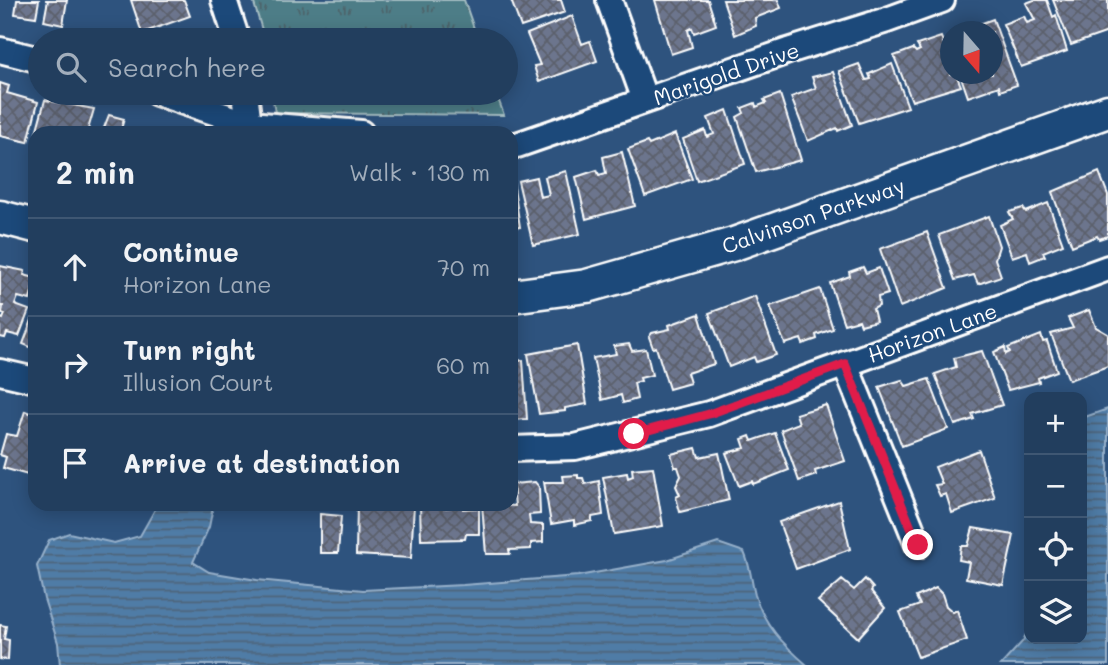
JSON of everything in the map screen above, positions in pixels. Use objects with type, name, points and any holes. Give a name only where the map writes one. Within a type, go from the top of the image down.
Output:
[{"type":"main road","name":"Calvinson Parkway","points":[[518,295],[587,286],[734,244],[1108,111]]},
{"type":"main road","points":[[0,217],[28,224]]},
{"type":"street","points":[[224,0],[233,28]]},
{"type":"street","points":[[609,0],[645,100]]},
{"type":"street","name":"Marigold Drive","points":[[518,145],[788,51],[883,10],[942,0]]},
{"type":"street","points":[[0,50],[28,57]]},
{"type":"street","points":[[187,105],[240,126]]},
{"type":"street","points":[[246,105],[248,126]]},
{"type":"street","name":"Horizon Lane","points":[[518,449],[575,447],[709,414],[1108,268]]},
{"type":"street","points":[[845,364],[918,545]]},
{"type":"street","points":[[0,372],[28,378]]},
{"type":"green space","points":[[253,0],[464,0],[474,28],[261,28]]},
{"type":"green space","points":[[274,105],[500,105],[504,115],[275,113]]},
{"type":"water","points":[[1108,409],[1108,665],[1001,665],[1024,639],[1024,644],[1087,644],[1087,416]]},
{"type":"water","points":[[154,511],[212,511],[209,527],[193,562],[209,572],[257,580],[363,590],[578,576],[667,560],[718,543],[744,552],[755,595],[769,625],[807,665],[60,665],[58,643],[37,566],[49,540],[69,533],[114,543],[140,536]]},
{"type":"building","points":[[17,0],[39,0],[36,17],[15,14]]},
{"type":"building","points":[[48,0],[67,0],[63,25],[44,21]]},
{"type":"building","points":[[131,0],[184,0],[190,16],[156,28],[140,28]]},
{"type":"building","points":[[511,0],[561,0],[565,12],[521,27]]},
{"type":"building","points":[[655,0],[708,0],[716,25],[694,33],[692,28],[688,30],[692,47],[671,54]]},
{"type":"building","points":[[723,0],[778,0],[781,8],[755,18],[756,26],[735,35]]},
{"type":"building","points":[[1047,0],[1053,17],[1056,15],[1067,51],[1021,67],[1003,24],[1024,16],[1027,23],[1035,20],[1026,3]]},
{"type":"building","points":[[1053,0],[1108,0],[1108,32],[1071,45]]},
{"type":"building","points":[[572,16],[582,44],[590,41],[597,61],[539,82],[534,66],[540,65],[527,34]]},
{"type":"building","points":[[940,37],[940,84],[961,86],[912,101],[894,56],[913,49],[916,52],[920,50],[917,45]]},
{"type":"building","points":[[1003,46],[1017,85],[1000,91],[999,86],[968,97],[963,84],[1003,84]]},
{"type":"building","points":[[859,64],[866,80],[871,79],[869,74],[892,64],[908,107],[859,123],[839,71]]},
{"type":"building","points":[[833,72],[852,125],[838,131],[837,128],[808,141],[791,97],[816,88],[812,77]]},
{"type":"building","points":[[0,83],[9,86],[7,93],[28,99],[28,105],[37,105],[32,126],[28,126],[28,142],[0,136]]},
{"type":"building","points":[[780,94],[801,160],[756,172],[737,117],[744,113],[742,108],[755,103],[756,107],[766,103],[764,100]]},
{"type":"building","points":[[44,105],[72,105],[94,109],[89,126],[38,126]]},
{"type":"building","points":[[727,110],[745,164],[697,181],[683,139],[705,130],[707,137],[714,134],[708,118]]},
{"type":"building","points":[[109,115],[124,119],[122,126],[105,126]]},
{"type":"building","points":[[675,134],[692,179],[645,196],[628,149],[647,142],[649,145]]},
{"type":"building","points":[[622,152],[635,206],[586,219],[576,177],[597,170],[599,175],[606,173],[603,157]]},
{"type":"building","points":[[566,171],[580,234],[533,245],[518,181],[536,177],[540,197],[549,195],[545,177]]},
{"type":"building","points":[[1099,172],[1108,195],[1108,236],[1099,239],[1097,236],[1072,246],[1052,192]]},
{"type":"building","points":[[1048,203],[1063,244],[1043,252],[1045,256],[1030,262],[1027,252],[1012,257],[1000,225],[1013,219],[1009,212],[1023,208],[1026,212]]},
{"type":"building","points":[[989,216],[999,246],[995,259],[1001,276],[978,284],[974,275],[955,280],[939,235]]},
{"type":"building","points":[[927,232],[947,288],[900,307],[880,249]]},
{"type":"building","points":[[0,266],[25,271],[24,275],[28,276],[28,300],[18,297],[15,305],[28,310],[19,336],[7,333],[5,338],[0,337],[0,318],[3,319],[5,314],[2,313],[3,306],[0,306]]},
{"type":"building","points":[[863,267],[866,273],[879,268],[888,294],[878,297],[879,306],[873,309],[876,321],[861,325],[859,320],[844,324],[830,283],[850,276],[849,272]]},
{"type":"building","points":[[820,289],[833,329],[816,335],[817,339],[803,344],[801,339],[785,344],[770,306]]},
{"type":"building","points":[[755,296],[776,355],[756,362],[754,357],[729,367],[709,313]]},
{"type":"building","points":[[1089,310],[1096,327],[1108,334],[1108,366],[1069,380],[1051,334],[1073,328],[1068,318]]},
{"type":"building","points":[[699,314],[714,364],[687,373],[690,383],[669,389],[656,347],[653,348],[649,337],[652,333],[670,329],[669,325]]},
{"type":"building","points":[[28,331],[28,346],[23,344]]},
{"type":"building","points":[[1041,335],[1043,342],[1047,341],[1057,371],[1038,378],[1039,382],[1008,390],[994,352],[1005,347],[1006,354],[1010,352],[1008,348]]},
{"type":"building","points":[[629,344],[632,351],[646,349],[652,375],[640,378],[641,381],[634,383],[637,399],[623,403],[621,395],[602,400],[593,358],[616,354],[614,346]]},
{"type":"building","points":[[577,345],[587,404],[565,408],[565,411],[539,414],[528,354]]},
{"type":"building","points":[[982,351],[1002,405],[972,414],[974,419],[955,425],[935,374],[956,367],[954,358]]},
{"type":"building","points":[[518,360],[523,360],[527,419],[518,420]]},
{"type":"building","points":[[929,379],[948,429],[902,446],[879,387],[902,380],[906,386]]},
{"type":"building","points":[[826,405],[845,461],[815,471],[816,475],[799,481],[781,430],[799,423],[796,414]]},
{"type":"building","points":[[25,411],[28,412],[28,475],[3,468],[6,457],[0,455],[6,434],[17,436]]},
{"type":"building","points":[[775,433],[789,470],[753,484],[752,481],[739,486],[726,453],[745,448],[742,439],[750,436],[752,441]]},
{"type":"building","points":[[696,448],[699,457],[719,453],[729,500],[680,512],[676,497],[680,495],[676,486],[681,476],[671,454]]},
{"type":"building","points":[[979,450],[995,498],[952,513],[946,494],[940,496],[935,485],[942,484],[935,467]]},
{"type":"building","points":[[653,467],[663,526],[614,534],[603,477],[627,473],[628,478],[633,476],[632,469]]},
{"type":"building","points":[[578,475],[578,478],[583,478],[585,484],[599,481],[603,515],[574,525],[574,520],[551,524],[544,482],[564,482],[563,476]]},
{"type":"building","points":[[535,482],[539,487],[540,514],[529,515],[530,524],[543,525],[543,542],[531,543],[531,549],[509,550],[510,554],[486,554],[483,511],[518,511],[518,484]]},
{"type":"building","points":[[839,501],[850,549],[796,569],[779,522]]},
{"type":"building","points":[[357,511],[414,511],[411,558],[356,555]]},
{"type":"building","points":[[420,511],[479,511],[479,534],[466,534],[465,539],[421,540]]},
{"type":"building","points":[[320,514],[341,516],[338,553],[320,553]]},
{"type":"building","points":[[973,528],[1014,535],[1003,585],[966,578],[969,562],[959,560],[961,546],[968,546]]},
{"type":"building","points":[[865,579],[885,608],[858,638],[818,601],[842,580],[854,590]]},
{"type":"building","points":[[936,588],[942,594],[946,606],[953,612],[957,610],[967,640],[918,657],[900,612],[920,605],[916,597]]},
{"type":"building","points":[[0,625],[6,626],[4,639],[9,640],[8,660],[0,659]]},
{"type":"route","points":[[634,434],[709,414],[845,364],[918,545]]}]
